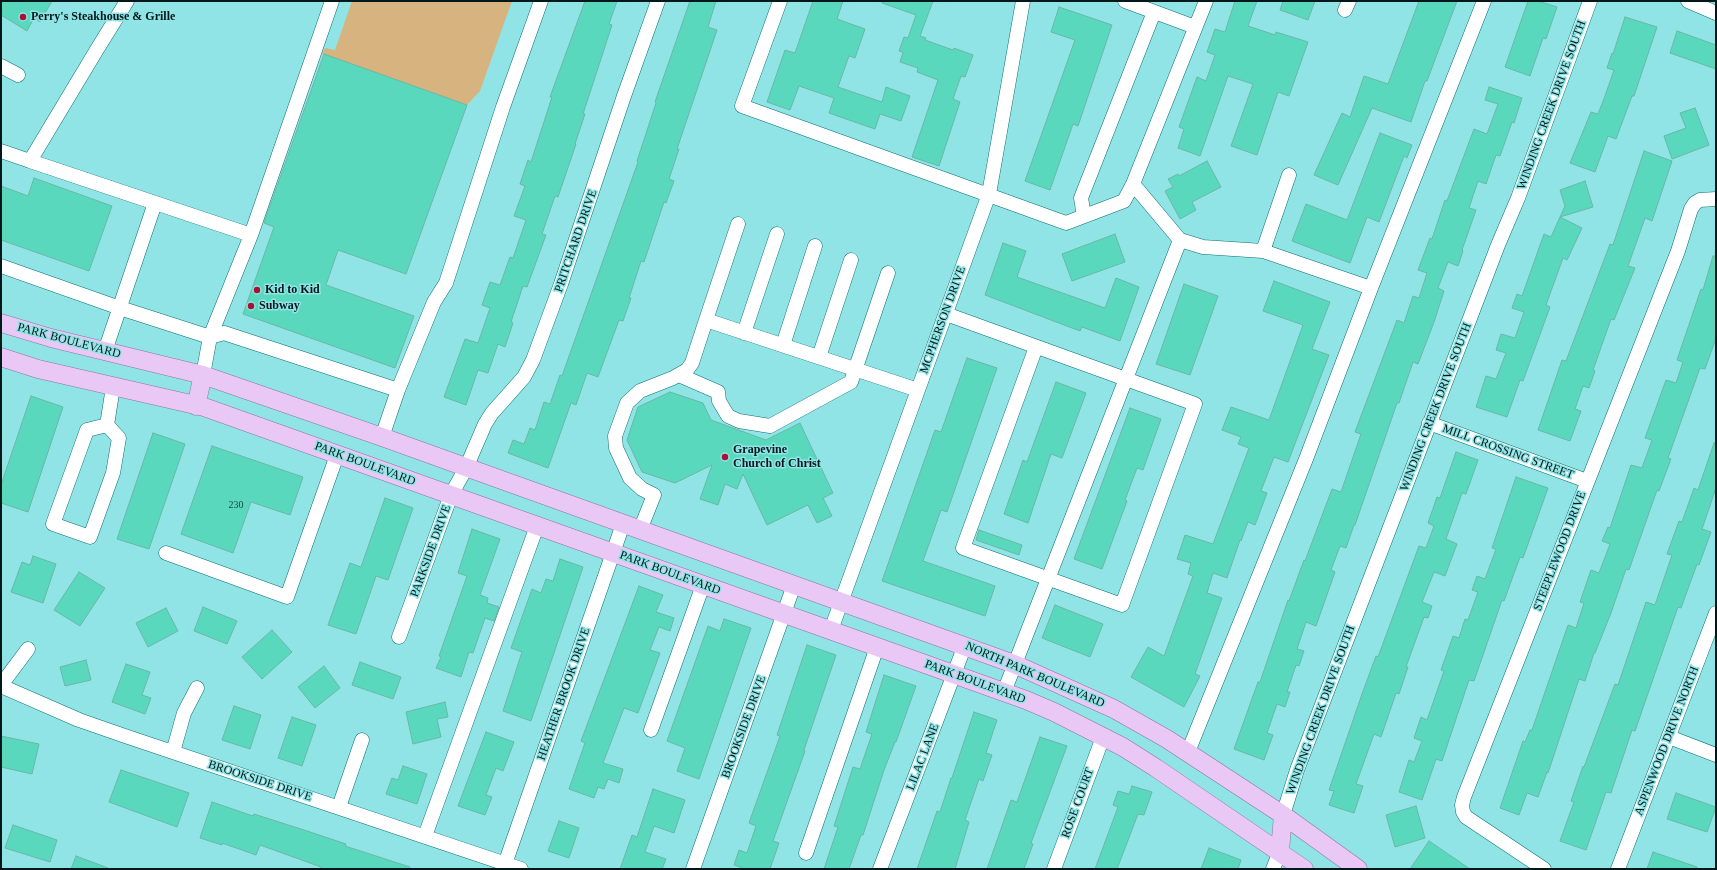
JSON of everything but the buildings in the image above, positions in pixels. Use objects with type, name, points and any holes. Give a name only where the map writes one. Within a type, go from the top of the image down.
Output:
[{"type":"main road","name":"PARK BOULEVARD","points":[[1,323],[203,375],[382,437],[794,585]]},
{"type":"main road","name":"PARK BOULEVARD","points":[[1,357],[38,369],[196,406],[1004,692],[1054,712],[1123,747],[1280,851],[1304,869]]},
{"type":"main road","points":[[196,406],[203,375]]},
{"type":"main road","name":"NORTH PARK BOULEVARD","points":[[794,585],[965,645],[1014,664],[1114,709],[1188,752],[1283,815],[1358,869]]},
{"type":"main road","points":[[1280,851],[1283,815]]},
{"type":"street","points":[[30,161],[127,1]]},
{"type":"street","points":[[203,375],[210,337],[251,235],[332,1]]},
{"type":"street","points":[[382,437],[398,390],[434,302],[446,283],[503,107],[541,1]]},
{"type":"street","name":"PRITCHARD DRIVE","points":[[466,468],[485,424],[492,413],[524,377],[533,360],[561,284],[624,96],[658,1]]},
{"type":"street","points":[[780,1],[742,106],[1066,223],[1124,201],[1133,184],[1206,1]]},
{"type":"street","name":"MCPHERSON DRIVE","points":[[831,630],[989,194],[1023,1]]},
{"type":"street","points":[[1125,1],[1195,27]]},
{"type":"street","points":[[1188,752],[1301,474],[1371,288],[1484,1]]},
{"type":"street","name":"WINDING CREEK DRIVE SOUTH","points":[[1283,815],[1297,770],[1498,245],[1518,198],[1590,1]]},
{"type":"street","points":[[1688,1],[1716,13]]},
{"type":"street","points":[[1084,216],[1080,198],[1154,12]]},
{"type":"street","points":[[1,66],[18,75]]},
{"type":"street","points":[[1,151],[251,235]]},
{"type":"street","points":[[1263,250],[1289,175]]},
{"type":"street","points":[[1133,184],[1180,240],[1203,247],[1263,250],[1371,288]]},
{"type":"street","name":"STEEPLEWOOD DRIVE","points":[[1544,869],[1466,817],[1463,812],[1462,805],[1587,481],[1678,251],[1692,209],[1695,202],[1700,200],[1716,199]]},
{"type":"street","points":[[105,351],[155,203]]},
{"type":"street","points":[[640,530],[654,495],[642,489],[630,478],[616,448],[615,436],[626,403],[640,391],[679,375],[687,370],[692,363],[738,224]]},
{"type":"street","points":[[744,333],[778,234]]},
{"type":"street","points":[[1004,692],[1180,240]]},
{"type":"street","points":[[783,346],[815,246]]},
{"type":"street","points":[[820,358],[852,260]]},
{"type":"street","points":[[1,266],[120,308],[210,337],[224,333],[398,390]]},
{"type":"street","points":[[679,375],[718,392],[719,401],[728,416],[739,421],[770,426],[851,382],[888,273]]},
{"type":"street","points":[[946,314],[1195,404],[1122,605],[963,548],[1036,347]]},
{"type":"street","points":[[706,320],[918,390]]},
{"type":"street","points":[[107,425],[113,387]]},
{"type":"street","name":"MILL CROSSING STREET","points":[[1429,424],[1587,481]]},
{"type":"street","points":[[107,425],[119,438],[113,473],[90,537],[53,524],[87,430],[107,425]]},
{"type":"street","points":[[166,554],[287,597],[337,455]]},
{"type":"street","name":"PARKSIDE DRIVE","points":[[399,637],[451,495],[466,468]]},
{"type":"street","name":"HEATHER BROOK DRIVE","points":[[506,864],[623,524]]},
{"type":"street","points":[[425,836],[537,526]]},
{"type":"street","points":[[651,730],[703,585]]},
{"type":"street","name":"BROOKSIDE DRIVE","points":[[693,869],[794,585]]},
{"type":"street","name":"ASPENWOOD DRIVE NORTH","points":[[1618,869],[1716,613]]},
{"type":"street","name":"LILAC LANE","points":[[880,869],[965,645]]},
{"type":"street","points":[[806,853],[876,646]]},
{"type":"street","points":[[1,685],[28,649]]},
{"type":"street","name":"BROOKSIDE DRIVE","points":[[1,685],[79,720],[521,869]]},
{"type":"street","points":[[173,752],[184,713],[197,688]]},
{"type":"street","name":"ROSE COURT","points":[[1054,869],[1103,737]]},
{"type":"street","points":[[1669,737],[1716,755]]},
{"type":"street","points":[[339,807],[362,740]]},
{"type":"street","points":[[1273,869],[1280,851]]},
{"type":"shaded area","points":[[352,1],[512,1],[480,91],[467,105],[322,54],[325,48],[335,50]]},
{"type":"place","name":"Perry's Steakhouse & Grille","points":[[23,17]]},
{"type":"place","name":"Kid to Kid","points":[[257,290]]},
{"type":"place","name":"Subway","points":[[251,306]]},
{"type":"place","name":"Grapevine Church of Christ","points":[[725,457]]}]
